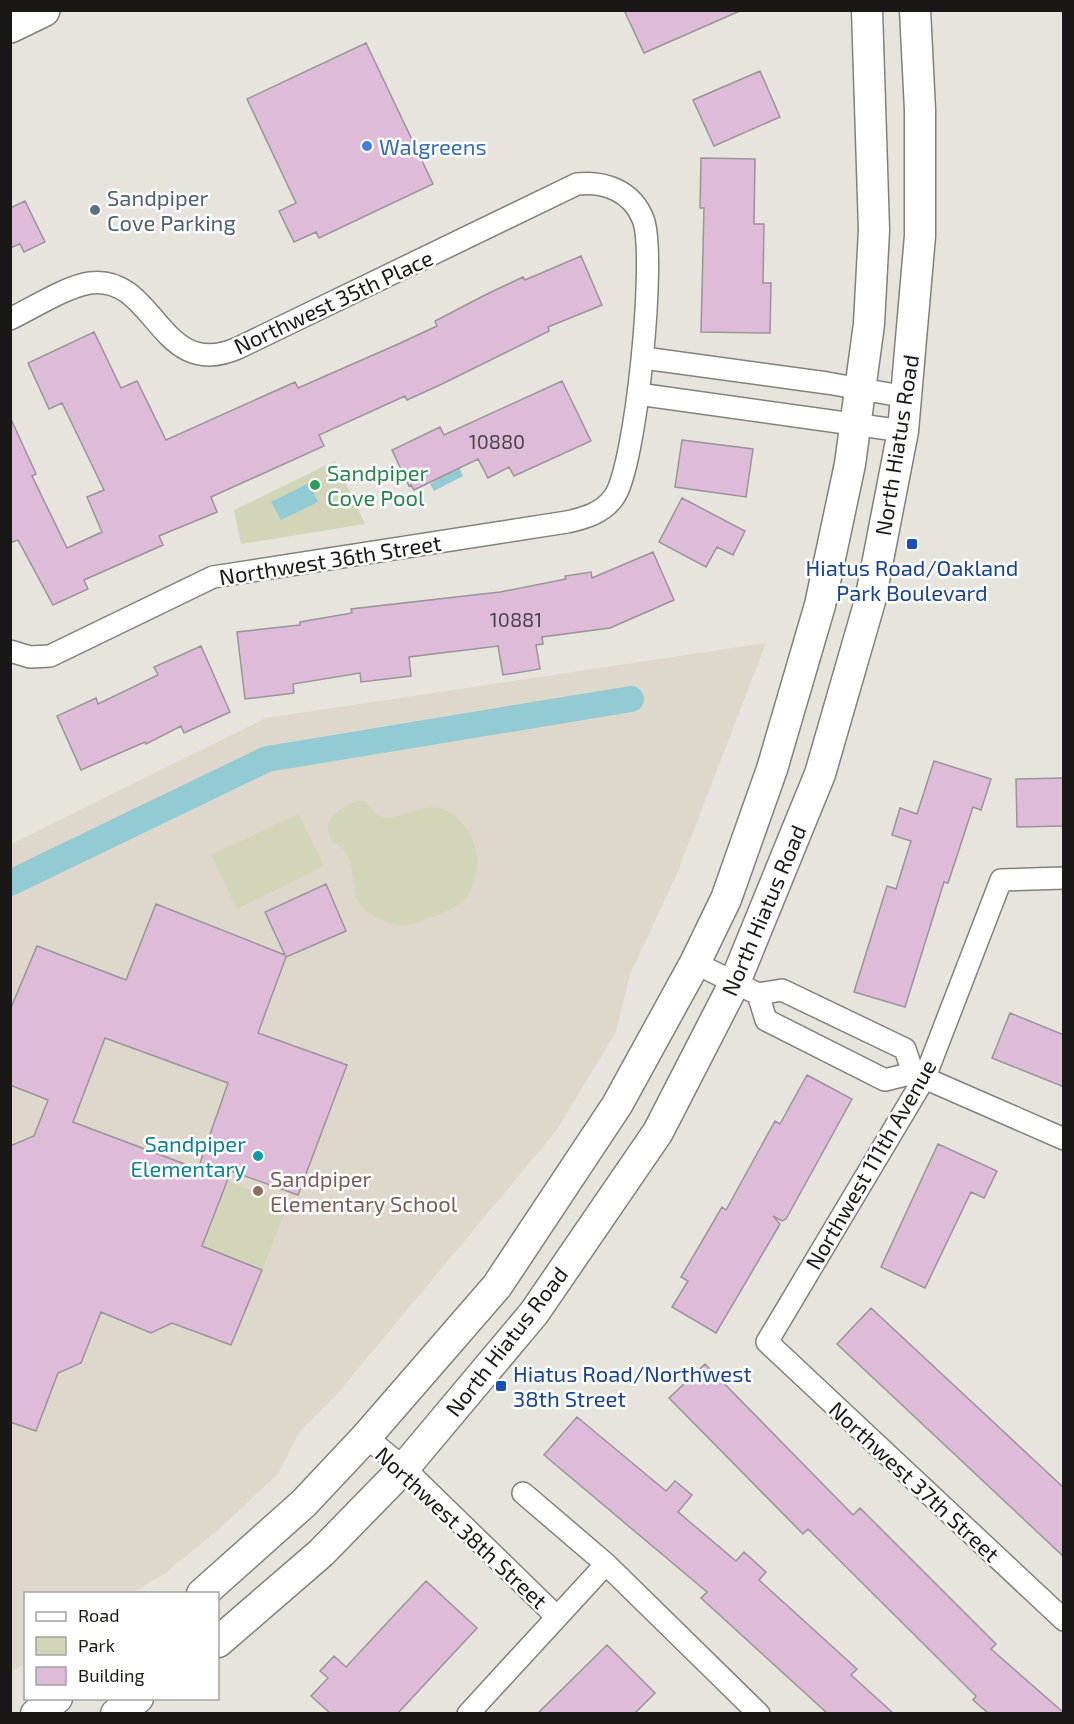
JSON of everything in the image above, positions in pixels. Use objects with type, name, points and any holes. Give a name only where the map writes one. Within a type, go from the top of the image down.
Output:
[{"type":"main road","points":[[10,26],[43,10]]},
{"type":"main road","name":"North Hiatus Road","points":[[203,1592],[304,1503],[366,1437],[497,1286],[616,1105],[695,963],[726,899],[775,758],[820,605],[850,464],[869,324],[874,230],[867,10]]},
{"type":"main road","name":"North Hiatus Road","points":[[219,1641],[321,1553],[404,1468],[534,1313],[652,1142],[746,988],[820,774],[870,601],[903,431],[920,236],[920,110],[915,10]]},
{"type":"main road","points":[[36,1713],[54,1700]]},
{"type":"main road","points":[[116,1713],[135,1700]]},
{"type":"street","name":"Northwest 35th Place","points":[[10,319],[82,285],[109,284],[139,301],[176,344],[193,351],[226,352],[564,189],[577,184],[604,184],[622,192],[636,205],[646,230],[644,358]]},
{"type":"street","points":[[903,431],[638,394],[644,358],[907,397]]},
{"type":"street","name":"Northwest 36th Street","points":[[10,651],[38,658],[62,651],[213,577],[567,522],[601,510],[614,498],[622,484],[638,394]]},
{"type":"street","name":"Northwest 111th Avenue","points":[[767,1342],[919,1075],[1001,880],[1064,878]]},
{"type":"street","points":[[695,963],[746,988],[782,990],[905,1049],[919,1075]]},
{"type":"street","points":[[746,988],[766,1020],[885,1080],[919,1075],[1064,1139]]},
{"type":"street","name":"Northwest 37th Street","points":[[767,1342],[1064,1620]]},
{"type":"street","name":"Northwest 38th Street","points":[[366,1437],[404,1468],[557,1617],[606,1564]]},
{"type":"street","points":[[523,1493],[606,1564],[759,1713]]},
{"type":"street","points":[[468,1713],[557,1617]]},
{"type":"shaded area","name":"Sandpiper Elementary School","points":[[766,643],[676,876],[630,974],[616,1032],[556,1131],[337,1394],[300,1431],[278,1474],[219,1529],[164,1574],[134,1592],[24,1592],[24,1664],[11,1673],[11,844],[266,718]]},
{"type":"green space","name":"Sandpiper Cove Pool","points":[[335,461],[365,524],[241,544],[234,510]]},
{"type":"green space","points":[[364,801],[374,813],[385,817],[395,817],[427,808],[439,808],[451,813],[464,825],[474,843],[477,863],[474,884],[463,901],[445,912],[406,925],[392,924],[364,909],[356,895],[347,854],[330,838],[328,824],[343,807]]},
{"type":"green space","points":[[298,814],[324,866],[237,909],[211,855]]},
{"type":"green space","points":[[227,1181],[288,1204],[262,1270],[202,1246]]},
{"type":"water","points":[[459,467],[463,476],[434,491],[430,484]]},
{"type":"water","points":[[309,483],[318,502],[281,520],[271,502]]},
{"type":"building","points":[[624,10],[742,10],[644,53]]},
{"type":"building","points":[[366,43],[433,184],[319,238],[316,232],[294,242],[279,211],[296,203],[247,99]]},
{"type":"building","points":[[760,71],[780,117],[714,146],[693,100]]},
{"type":"building","points":[[701,158],[755,159],[754,224],[764,224],[763,283],[771,283],[770,333],[701,332],[704,208],[700,208]]},
{"type":"building","points":[[25,201],[45,242],[24,252],[20,244],[10,248],[10,208]]},
{"type":"building","points":[[581,256],[602,305],[548,327],[549,331],[440,385],[407,400],[405,396],[319,435],[324,446],[211,497],[217,512],[159,536],[163,545],[84,580],[88,589],[53,605],[18,540],[10,543],[10,417],[36,474],[32,476],[67,548],[102,532],[87,497],[104,490],[62,403],[49,409],[28,363],[94,332],[121,388],[137,381],[166,440],[295,382],[298,388],[396,345],[437,326],[435,321],[485,295],[523,277],[525,280]]},
{"type":"building","points":[[562,381],[591,441],[514,476],[509,467],[488,478],[478,459],[414,490],[411,485],[409,486],[392,450],[440,427],[444,435]]},
{"type":"building","points":[[682,440],[753,449],[746,497],[675,487]]},
{"type":"building","points":[[682,498],[745,531],[733,555],[717,547],[706,567],[659,542]]},
{"type":"building","points":[[653,552],[674,600],[610,628],[542,637],[543,644],[536,645],[540,669],[503,675],[498,646],[409,657],[411,676],[361,682],[360,673],[293,684],[294,693],[245,699],[237,632],[300,625],[300,622],[352,613],[351,609],[500,592],[591,572],[592,578]]},
{"type":"building","points":[[201,646],[230,712],[184,733],[181,726],[146,744],[145,742],[81,770],[57,716],[96,698],[98,704],[158,675],[154,667]]},
{"type":"building","points":[[934,761],[991,779],[981,810],[973,807],[948,883],[944,882],[905,1007],[854,992],[887,886],[896,889],[911,841],[892,835],[900,808],[917,814]]},
{"type":"building","points":[[1064,778],[1064,826],[1017,827],[1016,779]]},
{"type":"building","name":"Sandpiper Elementary","points":[[326,884],[346,931],[286,957],[258,1033],[347,1065],[298,1195],[231,1171],[202,1246],[262,1270],[231,1345],[172,1323],[151,1333],[101,1312],[81,1363],[58,1373],[36,1431],[10,1422],[10,1146],[34,1136],[48,1100],[10,1085],[10,1010],[37,946],[126,980],[156,904],[285,955],[265,912]],"holes":[[[105,1038],[228,1083],[198,1169],[73,1122]]]},
{"type":"building","points":[[1010,1013],[1064,1035],[1064,1087],[992,1058]]},
{"type":"building","points":[[807,1075],[852,1099],[786,1219],[782,1221],[773,1216],[780,1224],[716,1333],[672,1307],[688,1281],[681,1277],[722,1207],[726,1210],[775,1121],[780,1124]]},
{"type":"building","points":[[938,1144],[997,1171],[984,1198],[971,1192],[925,1288],[881,1267]]},
{"type":"building","points":[[871,1308],[1064,1488],[1064,1557],[837,1344]]},
{"type":"building","points":[[705,1364],[853,1515],[860,1508],[996,1644],[991,1649],[1064,1713],[988,1713],[973,1700],[976,1696],[808,1529],[803,1534],[669,1398]]},
{"type":"building","points":[[577,1417],[666,1491],[675,1481],[692,1495],[678,1512],[736,1561],[744,1552],[766,1572],[759,1580],[857,1669],[851,1675],[893,1713],[827,1713],[701,1598],[707,1592],[544,1455]]},
{"type":"building","points":[[426,1581],[477,1628],[398,1713],[330,1713],[311,1696],[328,1678],[320,1671],[334,1656],[346,1667]]},
{"type":"building","points":[[607,1645],[655,1693],[635,1713],[538,1713]]},
{"type":"waterway","points":[[10,883],[267,759],[631,699]]},
{"type":"place","name":"Walgreens","points":[[367,146]]},
{"type":"place","name":"Sandpiper Cove Parking","points":[[95,210]]},
{"type":"place","name":"Sandpiper Cove Pool","points":[[315,485]]},
{"type":"place","name":"Hiatus Road/Oakland Park Boulevard","points":[[912,544]]},
{"type":"place","name":"Sandpiper Elementary","points":[[258,1156]]},
{"type":"place","name":"Sandpiper Elementary School","points":[[258,1191]]},
{"type":"place","name":"Hiatus Road/Northwest 38th Street","points":[[501,1386]]}]
